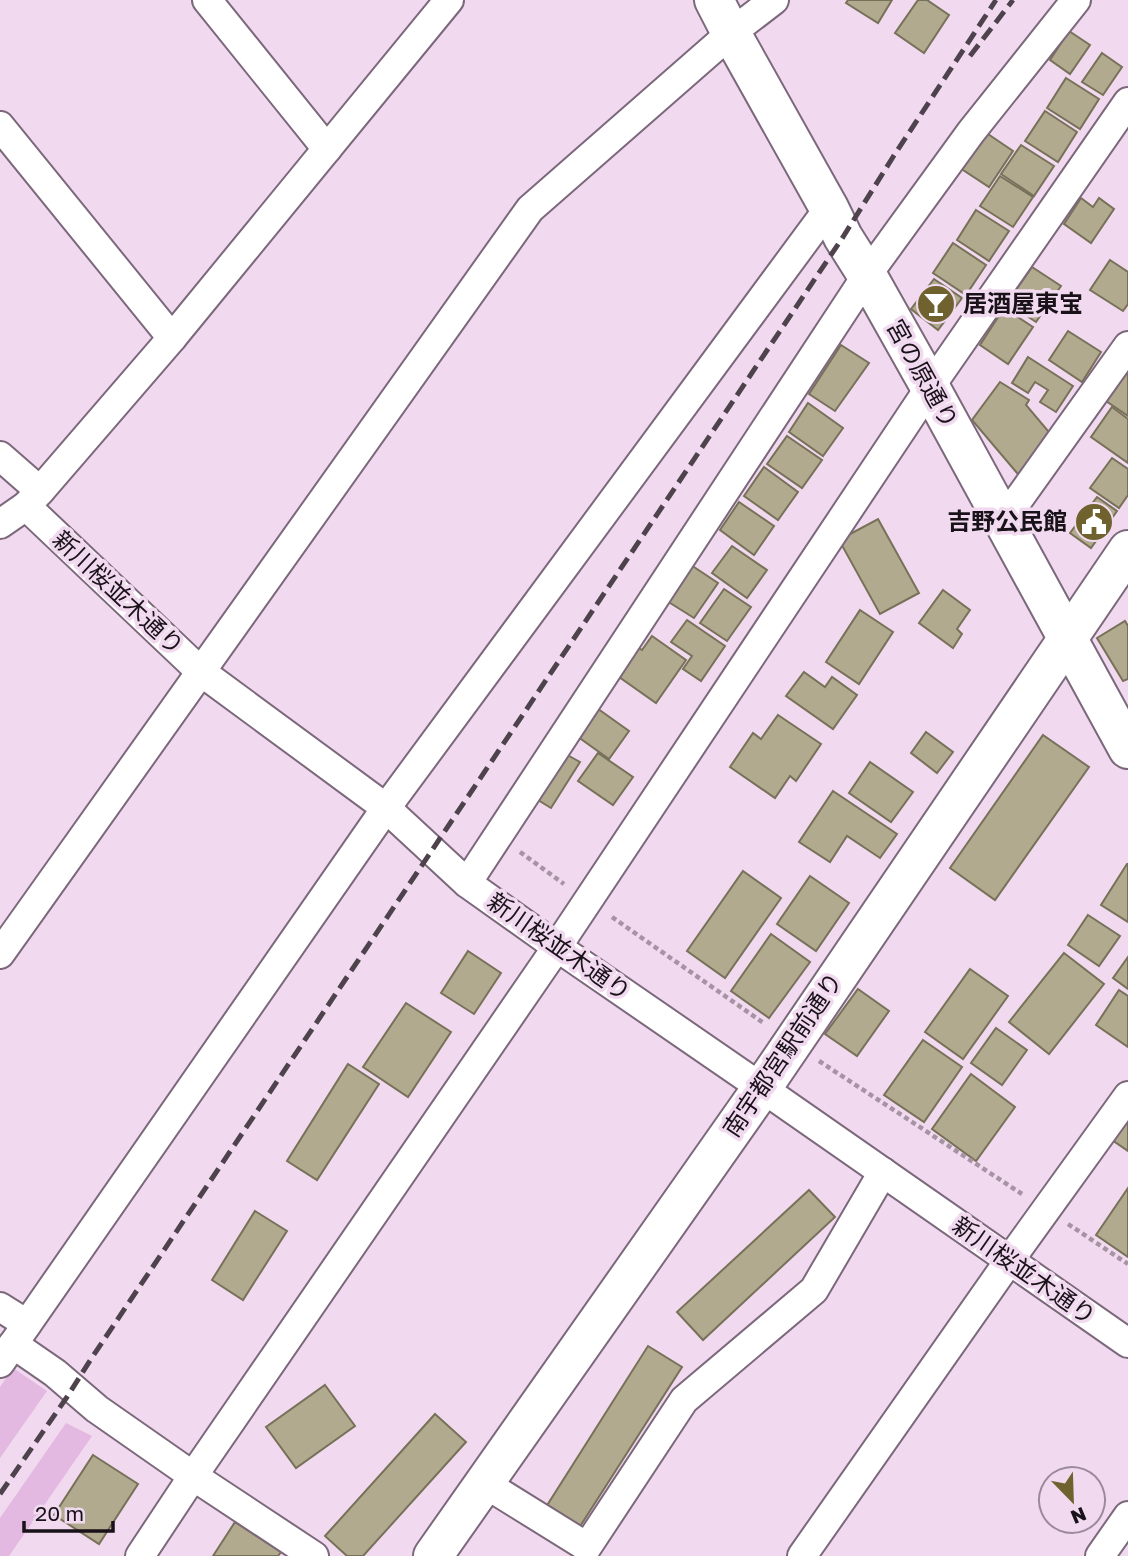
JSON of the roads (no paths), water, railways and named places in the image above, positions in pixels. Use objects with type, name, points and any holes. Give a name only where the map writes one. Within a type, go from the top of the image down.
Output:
[{"type":"street","points":[[207,0],[327,149]]},
{"type":"street","points":[[0,524],[33,499],[172,338],[449,0]]},
{"type":"street","points":[[0,954],[530,209],[723,17],[774,0]]},
{"type":"street","points":[[467,883],[867,275],[971,132],[1076,0]]},
{"type":"street","name":"宮の原通り","points":[[723,17],[1128,749]]},
{"type":"street","points":[[140,1556],[557,947],[930,387],[1128,102]]},
{"type":"street","points":[[0,126],[172,338]]},
{"type":"street","points":[[13,1344],[386,808],[829,208]]},
{"type":"street","points":[[1003,521],[1128,346]]},
{"type":"street","name":"新川桜並木通り","points":[[0,456],[33,499],[200,671],[386,808],[467,883],[1128,1343]]},
{"type":"street","name":"南宇都宮駅前通り","points":[[433,1556],[762,1087],[1128,550]]},
{"type":"street","points":[[802,1556],[1128,1096]]},
{"type":"street","points":[[484,1483],[587,1547],[684,1400],[814,1290],[883,1172]]},
{"type":"street","points":[[0,1307],[13,1344],[55,1373],[97,1409],[314,1556]]},
{"type":"street","points":[[1100,1556],[1128,1516]]},
{"type":"railway","points":[[0,1494],[843,237],[996,0]]},
{"type":"railway","points":[[970,56],[1013,0]]},
{"type":"place","name":"居酒屋東宝","points":[[936,304]]},
{"type":"place","name":"吉野公民館","points":[[1094,522]]}]
